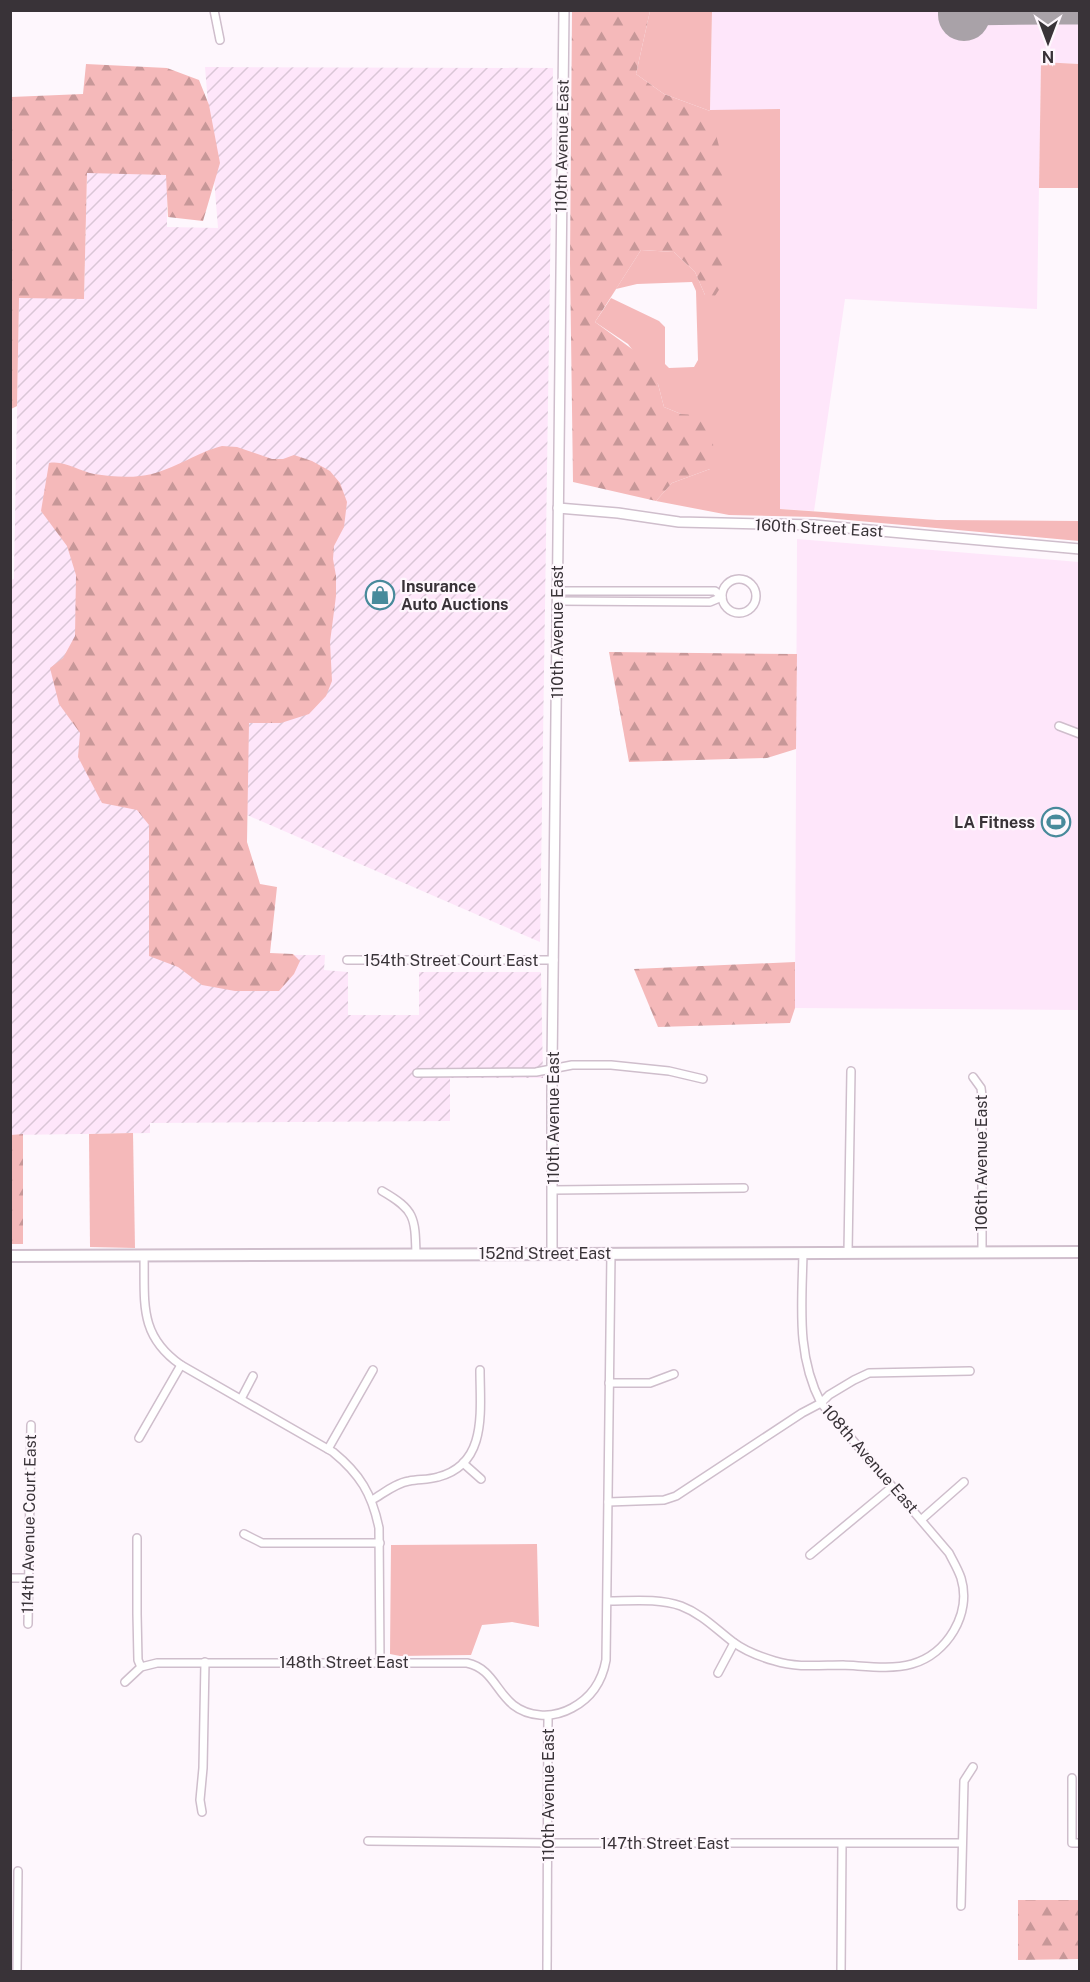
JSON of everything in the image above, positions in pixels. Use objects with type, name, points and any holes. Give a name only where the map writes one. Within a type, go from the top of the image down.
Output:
[{"type":"main road","name":"152nd Street East","points":[[10,1256],[1080,1252]]},
{"type":"street","points":[[214,10],[220,40]]},
{"type":"street","name":"110th Avenue East","points":[[552,1253],[564,10]]},
{"type":"street","name":"160th Street East","points":[[558,508],[618,513],[679,522],[814,525],[1080,549]]},
{"type":"street","points":[[557,596],[715,591],[722,597],[726,607],[735,613],[751,608],[756,598],[750,583],[740,579],[729,582],[722,597]]},
{"type":"street","points":[[557,596],[710,602],[722,597]]},
{"type":"street","points":[[1059,726],[1080,734]]},
{"type":"street","name":"154th Street Court East","points":[[347,960],[554,960]]},
{"type":"street","points":[[417,1072],[536,1072],[572,1065],[643,1067],[703,1079]]},
{"type":"street","points":[[848,1252],[851,1071]]},
{"type":"street","name":"106th Avenue East","points":[[973,1077],[981,1088],[982,1096],[982,1253]]},
{"type":"street","points":[[553,1190],[744,1188]]},
{"type":"street","points":[[382,1191],[402,1202],[410,1213],[416,1254]]},
{"type":"street","name":"110th Avenue East","points":[[547,1971],[548,1716],[561,1714],[578,1705],[591,1694],[601,1679],[606,1660],[610,1253]]},
{"type":"street","name":"108th Avenue East","points":[[735,1643],[764,1657],[791,1665],[903,1666],[922,1660],[941,1648],[955,1629],[962,1610],[963,1588],[949,1553],[821,1403],[809,1377],[804,1359],[802,1331],[803,1253]]},
{"type":"street","points":[[144,1255],[145,1311],[150,1332],[163,1351],[181,1365],[328,1449],[352,1469],[365,1486],[372,1500],[379,1528],[380,1662]]},
{"type":"street","points":[[139,1438],[181,1365]]},
{"type":"street","points":[[328,1449],[373,1370]]},
{"type":"street","points":[[372,1500],[401,1483],[438,1477],[463,1463],[473,1450],[479,1432],[480,1370]]},
{"type":"street","points":[[608,1502],[664,1500],[676,1496],[802,1413],[821,1403],[829,1395],[869,1373],[970,1371]]},
{"type":"street","points":[[609,1383],[650,1383],[674,1374]]},
{"type":"street","points":[[241,1399],[253,1376]]},
{"type":"street","name":"114th Avenue Court East","points":[[28,1624],[31,1425]]},
{"type":"street","points":[[463,1463],[481,1479]]},
{"type":"street","points":[[922,1519],[964,1482]]},
{"type":"street","points":[[810,1555],[892,1487]]},
{"type":"street","points":[[244,1534],[262,1543],[380,1543]]},
{"type":"street","points":[[125,1682],[141,1667],[138,1660],[136,1614],[137,1538]]},
{"type":"street","points":[[10,1578],[29,1578]]},
{"type":"street","points":[[608,1601],[649,1602],[682,1607],[711,1622],[735,1643],[718,1673]]},
{"type":"street","points":[[202,1812],[200,1800],[203,1768],[205,1662]]},
{"type":"street","name":"148th Street East","points":[[141,1667],[157,1663],[205,1662],[472,1664],[486,1672],[505,1699],[518,1710],[548,1716]]},
{"type":"street","points":[[961,1906],[964,1781],[973,1767]]},
{"type":"street","points":[[1072,1778],[1076,1843]]},
{"type":"street","name":"147th Street East","points":[[368,1841],[962,1843]]},
{"type":"street","points":[[841,1971],[842,1844]]},
{"type":"street","points":[[17,1971],[18,1871]]},
{"type":"shaded area","points":[[712,11],[1079,11],[1079,64],[1041,62],[1037,309],[845,299],[814,511],[780,509],[780,109],[710,111]]},
{"type":"shaded area","points":[[205,67],[553,68],[540,942],[247,815],[252,514],[89,511],[247,955],[325,955],[324,970],[348,972],[348,1015],[419,1015],[419,972],[541,972],[543,1078],[450,1078],[450,1121],[150,1123],[150,1133],[11,1135],[10,580],[14,579],[19,298],[84,298],[87,172],[167,175],[167,227],[218,228]]},
{"type":"shaded area","points":[[797,539],[1079,562],[1079,1010],[795,1008]]},
{"type":"green space","points":[[572,11],[650,11],[636,74],[664,94],[710,111],[721,154],[725,214],[724,282],[715,296],[705,295],[695,272],[674,252],[641,250],[595,322],[647,360],[658,384],[664,407],[681,414],[710,416],[714,453],[710,469],[672,483],[656,501],[573,482],[570,263]]},
{"type":"green space","points":[[650,11],[712,11],[710,110],[780,109],[780,509],[937,520],[1079,521],[1079,541],[815,517],[729,515],[656,501],[672,483],[710,469],[681,414],[664,407],[658,384],[628,344],[595,322],[611,298],[659,321],[665,327],[665,364],[669,368],[694,367],[698,360],[696,291],[692,282],[637,284],[616,289],[641,250],[674,252],[695,272],[705,295],[710,111],[664,94],[636,74]]},
{"type":"green space","points":[[1041,62],[1079,64],[1079,188],[1039,188]]},
{"type":"green space","points":[[86,64],[167,68],[199,80],[209,105],[220,163],[203,221],[168,217],[166,175],[87,173],[84,299],[19,298],[17,406],[11,409],[11,97],[83,94]]},
{"type":"green space","points":[[222,446],[237,447],[272,459],[283,459],[294,455],[312,461],[330,471],[340,483],[347,502],[344,527],[334,546],[336,596],[330,642],[332,681],[326,696],[309,714],[281,723],[249,723],[247,842],[260,884],[277,887],[270,953],[293,954],[300,961],[294,974],[279,991],[235,991],[202,985],[178,967],[149,956],[149,825],[137,810],[102,803],[78,757],[80,733],[59,704],[50,668],[63,658],[75,636],[76,575],[67,546],[41,511],[49,463],[66,464],[94,474],[134,477],[162,471]]},
{"type":"green space","points":[[609,652],[797,654],[796,749],[767,758],[629,762]]},
{"type":"green space","points":[[795,962],[795,1008],[790,1023],[658,1027],[634,969]]},
{"type":"green space","points":[[133,1133],[135,1248],[90,1247],[89,1134]]},
{"type":"green space","points":[[23,1134],[23,1244],[11,1244],[11,1135]]},
{"type":"green space","points":[[537,1544],[539,1627],[512,1622],[482,1625],[471,1655],[400,1656],[390,1654],[391,1545]]},
{"type":"green space","points":[[1018,1900],[1079,1900],[1079,1959],[1018,1960]]},
{"type":"taxiway","points":[[964,15],[1046,14],[1046,10]]},
{"type":"taxiway","points":[[1046,14],[1080,14]]},
{"type":"runway","points":[[964,10],[964,15]]},
{"type":"place","name":"Insurance Auto Auctions","points":[[380,595]]},
{"type":"place","name":"LA Fitness","points":[[1056,822]]}]
